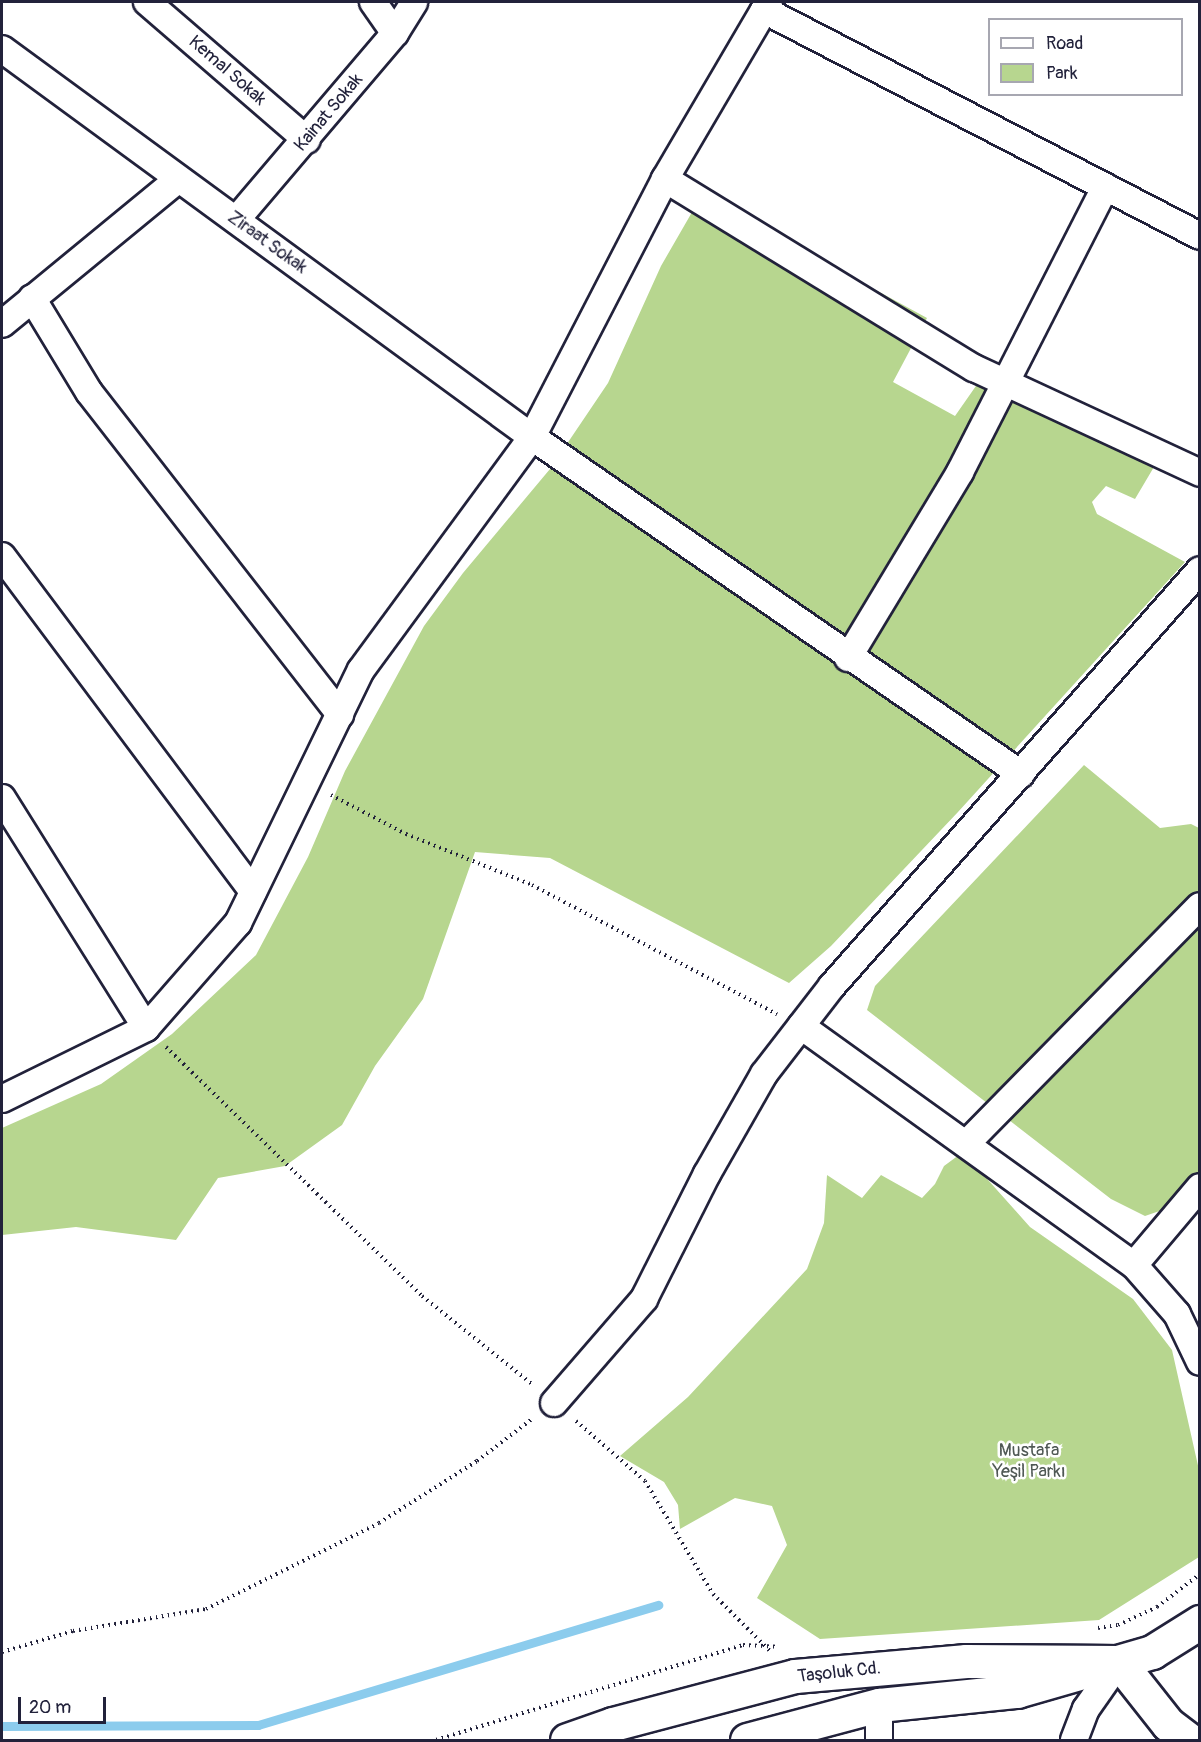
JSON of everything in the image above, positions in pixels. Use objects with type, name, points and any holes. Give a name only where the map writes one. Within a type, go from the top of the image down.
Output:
[{"type":"street","name":"Kemal Sokak","points":[[147,2],[307,140]]},
{"type":"street","points":[[373,2],[395,33]]},
{"type":"street","name":"Kainat Sokak","points":[[236,220],[307,140],[395,33],[414,2]]},
{"type":"street","points":[[2,1099],[146,1028],[237,923],[309,783],[362,670],[532,437],[665,179],[767,6],[1200,236]]},
{"type":"street","name":"Ziraat Sokak","points":[[2,49],[177,180],[236,220],[532,437],[848,658],[1021,774]]},
{"type":"street","points":[[665,179],[974,368],[1200,473]]},
{"type":"street","points":[[2,324],[177,180]]},
{"type":"street","points":[[848,658],[960,472],[1105,187]]},
{"type":"street","points":[[32,298],[89,392],[340,715]]},
{"type":"street","points":[[2,556],[253,892]]},
{"type":"street","points":[[554,1402],[644,1299],[707,1174],[764,1074],[801,1026],[1200,570]]},
{"type":"street","points":[[2,798],[146,1028]]},
{"type":"street","points":[[967,1143],[1200,906]]},
{"type":"street","points":[[801,1026],[1134,1265],[1177,1314],[1200,1362]]},
{"type":"street","points":[[1134,1265],[1200,1187]]},
{"type":"street","name":"Taşoluk Cd.","points":[[747,1740],[879,1705],[1017,1691],[1152,1652],[1200,1622]]},
{"type":"street","name":"Taşoluk Cd.","points":[[567,1740],[613,1724],[795,1676],[966,1661],[1119,1662]]},
{"type":"street","points":[[1074,1740],[1086,1709],[1119,1662],[1168,1724],[1189,1740]]},
{"type":"street","points":[[879,1705],[879,1740]]},
{"type":"path","points":[[309,783],[405,834],[532,885],[801,1026]]},
{"type":"path","points":[[146,1028],[422,1296],[554,1402],[645,1481],[713,1594],[795,1676]]},
{"type":"path","points":[[2,1652],[73,1631],[206,1609],[379,1523],[477,1461],[554,1402]]},
{"type":"path","points":[[436,1740],[743,1646]]},
{"type":"green space","points":[[695,207],[757,225],[927,318],[893,382],[955,416],[992,363],[1164,450],[1135,499],[1106,486],[1092,502],[1097,514],[1185,562],[958,812],[831,946],[789,983],[550,858],[475,852],[423,999],[375,1066],[342,1125],[285,1166],[218,1178],[176,1240],[76,1227],[2,1235],[2,1128],[101,1084],[172,1034],[256,955],[308,857],[345,771],[424,626],[463,573],[550,469],[608,383],[661,266]]},
{"type":"green space","points":[[1084,765],[1160,828],[1191,824],[1199,828],[1199,1175],[1171,1207],[1145,1216],[1111,1199],[867,1010],[875,986]]},
{"type":"green space","name":"Mustafa Yeşil Parkı","points":[[963,1152],[1030,1227],[1133,1299],[1172,1350],[1199,1470],[1199,1557],[1099,1620],[820,1639],[757,1598],[787,1545],[772,1506],[735,1498],[680,1529],[678,1505],[664,1482],[620,1456],[688,1397],[807,1269],[824,1223],[827,1175],[862,1198],[881,1175],[922,1198],[935,1184],[944,1166]]},
{"type":"waterway","points":[[2,1726],[258,1725],[658,1605]]}]
